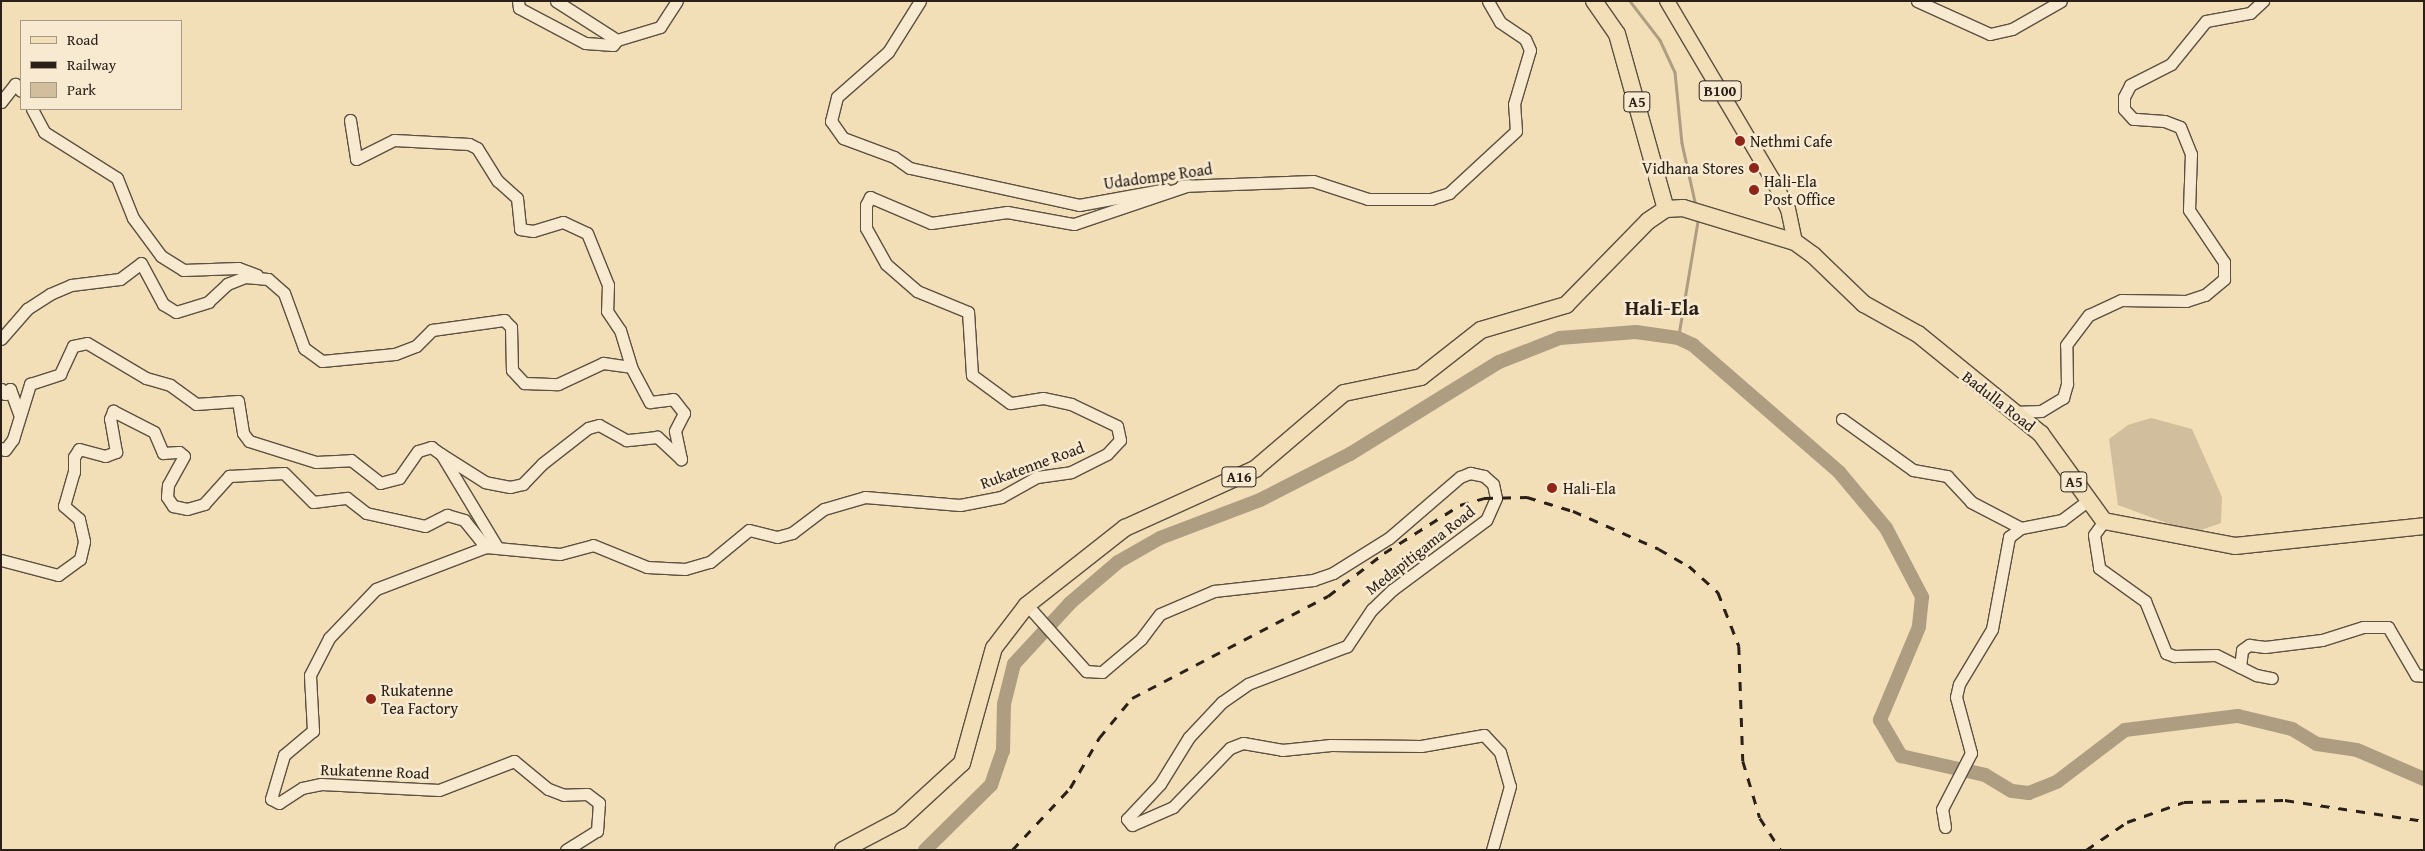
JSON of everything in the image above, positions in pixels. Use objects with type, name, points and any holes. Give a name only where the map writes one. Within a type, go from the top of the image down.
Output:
[{"type":"highway","name":"A5","points":[[1594,1],[1619,40],[1666,209]]},
{"type":"highway","name":"Badulla Road","points":[[1666,209],[1683,208],[1794,242],[1864,304],[1918,334],[2041,434],[2087,501],[2104,521]]},
{"type":"highway","name":"A16","points":[[843,850],[900,820],[962,763],[994,648],[1027,605],[1125,528],[1254,469],[1344,393],[1421,377],[1481,330],[1566,305],[1648,221],[1666,209]]},
{"type":"highway","points":[[2104,521],[2235,546],[2424,526]]},
{"type":"main road","name":"B100","points":[[1667,1],[1785,202],[1794,242]]},
{"type":"street","points":[[518,1],[519,8],[586,43],[613,45],[617,40],[660,27],[677,1]]},
{"type":"street","points":[[556,1],[617,40]]},
{"type":"street","name":"Udadompe Road","points":[[920,1],[888,52],[837,97],[831,121],[843,138],[868,145],[917,170],[948,179],[988,182],[1079,205],[1189,185],[1313,181],[1368,199],[1431,199],[1449,193],[1516,130],[1514,104],[1530,50],[1525,39],[1500,22],[1488,1]]},
{"type":"street","points":[[1917,1],[1990,34],[2012,30],[2061,1]]},
{"type":"street","points":[[2013,412],[2041,411],[2063,398],[2067,384],[2066,345],[2088,315],[2121,300],[2186,301],[2205,295],[2224,279],[2224,262],[2189,210],[2191,154],[2180,128],[2164,121],[2133,119],[2124,109],[2124,97],[2130,85],[2171,64],[2206,21],[2250,13],[2263,1]]},
{"type":"street","points":[[1,102],[15,84],[20,90]]},
{"type":"street","points":[[33,110],[44,132],[117,178],[133,218],[161,256],[182,270],[238,268],[261,276],[280,287],[295,332],[312,357],[322,361],[395,354],[416,346],[432,330],[497,320],[511,327],[512,370],[524,383],[558,384],[603,363],[631,367]]},
{"type":"street","points":[[1,448],[5,450],[13,439],[30,384],[60,374],[73,346],[87,343],[146,378],[170,385],[196,404],[238,400],[243,433],[261,446],[295,452],[316,462],[351,460],[380,483],[400,478],[418,451],[431,447],[485,482],[510,487],[523,484],[542,464],[567,449],[588,428],[599,425],[626,440],[657,437],[681,459],[675,432],[683,407],[673,399],[650,402],[631,367],[620,330],[607,311],[608,285],[587,233],[563,222],[533,231],[520,229],[517,198],[498,181],[477,148],[469,144],[394,140],[356,159],[350,120]]},
{"type":"street","name":"Rukatenne Road","points":[[566,850],[597,831],[599,802],[587,794],[564,795],[548,789],[514,762],[439,790],[321,784],[302,788],[278,803],[271,799],[284,756],[312,731],[316,719],[310,675],[329,638],[376,589],[491,547],[560,554],[593,545],[647,567],[685,569],[710,562],[749,530],[777,537],[792,532],[824,509],[865,497],[960,505],[1001,497],[1038,477],[1071,472],[1107,454],[1120,440],[1117,426],[1052,400],[1010,403],[972,375],[968,312],[918,291],[886,264],[866,228],[866,205],[870,197],[930,223],[1007,212],[1074,224],[1189,185]]},
{"type":"street","points":[[1,339],[27,309],[50,294],[71,285],[120,279],[141,263],[163,304],[176,312],[208,302],[227,284],[261,276]]},
{"type":"street","points":[[1,389],[5,394],[10,389],[19,416]]},
{"type":"street","points":[[1,560],[58,575],[80,559],[84,542],[79,519],[64,506],[74,472],[74,457],[79,449],[105,456],[116,452],[110,419],[113,410],[154,432],[163,453],[184,456],[168,485],[167,498],[174,506],[187,509],[204,504],[229,476],[284,473],[313,502],[347,498],[366,513],[425,526],[448,515],[464,520],[491,547]]},
{"type":"street","points":[[1842,419],[1913,470],[1946,476],[1971,502],[2012,519],[2021,528]]},
{"type":"street","points":[[441,454],[491,547]]},
{"type":"street","name":"Medapitigama Road","points":[[1027,605],[1058,642],[1091,674],[1102,672],[1141,639],[1160,614],[1214,591],[1313,580],[1333,573],[1389,538],[1460,477],[1470,473],[1484,476],[1496,498],[1486,520],[1392,590],[1372,609],[1347,646],[1248,684],[1222,702],[1189,737],[1160,784],[1127,819],[1132,825],[1173,807],[1230,748],[1243,743],[1282,750],[1331,744],[1421,746],[1478,734],[1490,739],[1500,752],[1510,786],[1492,850]]},
{"type":"street","points":[[1945,827],[1942,809],[1970,753],[1956,697],[1959,684],[1992,629],[2009,537],[2021,528],[2062,520],[2087,501]]},
{"type":"street","points":[[2104,521],[2094,535],[2099,568],[2145,601],[2166,653],[2174,656],[2216,655],[2240,667],[2272,678]]},
{"type":"street","points":[[2240,667],[2242,650],[2249,645],[2265,648],[2322,640],[2363,627],[2388,627],[2416,674],[2424,676]]},
{"type":"green space","points":[[2151,418],[2192,429],[2222,497],[2221,523],[2201,530],[2183,529],[2118,505],[2109,439],[2128,425]]},
{"type":"waterway","points":[[1630,1],[1660,40],[1675,72],[1682,143],[1696,206]]},
{"type":"waterway","points":[[1678,338],[1698,219]]},
{"type":"waterway","points":[[925,850],[991,785],[1003,751],[1004,704],[1014,664],[1070,603],[1118,562],[1160,538],[1260,500],[1350,454],[1499,362],[1560,338],[1636,332],[1678,338],[1693,345],[1839,472],[1886,528],[1922,597],[1919,627],[1880,720],[1901,756],[1985,775],[2012,791],[2029,793],[2058,781],[2125,730],[2238,716],[2292,729],[2317,744],[2357,750],[2424,779]]},
{"type":"railway","points":[[1012,850],[1070,788],[1099,738],[1132,698],[1328,596],[1384,553],[1460,505],[1484,498],[1527,497],[1573,511],[1659,549],[1689,566],[1718,592],[1739,646],[1743,761],[1760,818],[1781,850]]},
{"type":"railway","points":[[2086,850],[2127,822],[2184,802],[2285,800],[2424,821]]},
{"type":"place","name":"Nethmi Cafe","points":[[1740,141]]},
{"type":"place","name":"Vidhana Stores","points":[[1754,168]]},
{"type":"place","name":"Hali-Ela Post Office","points":[[1754,190]]},
{"type":"place","name":"Hali-Ela","points":[[1552,488]]},
{"type":"place","name":"Rukatenne Tea Factory","points":[[371,699]]},
{"type":"district","name":"Hali-Ela","points":[[1662,308]]}]
